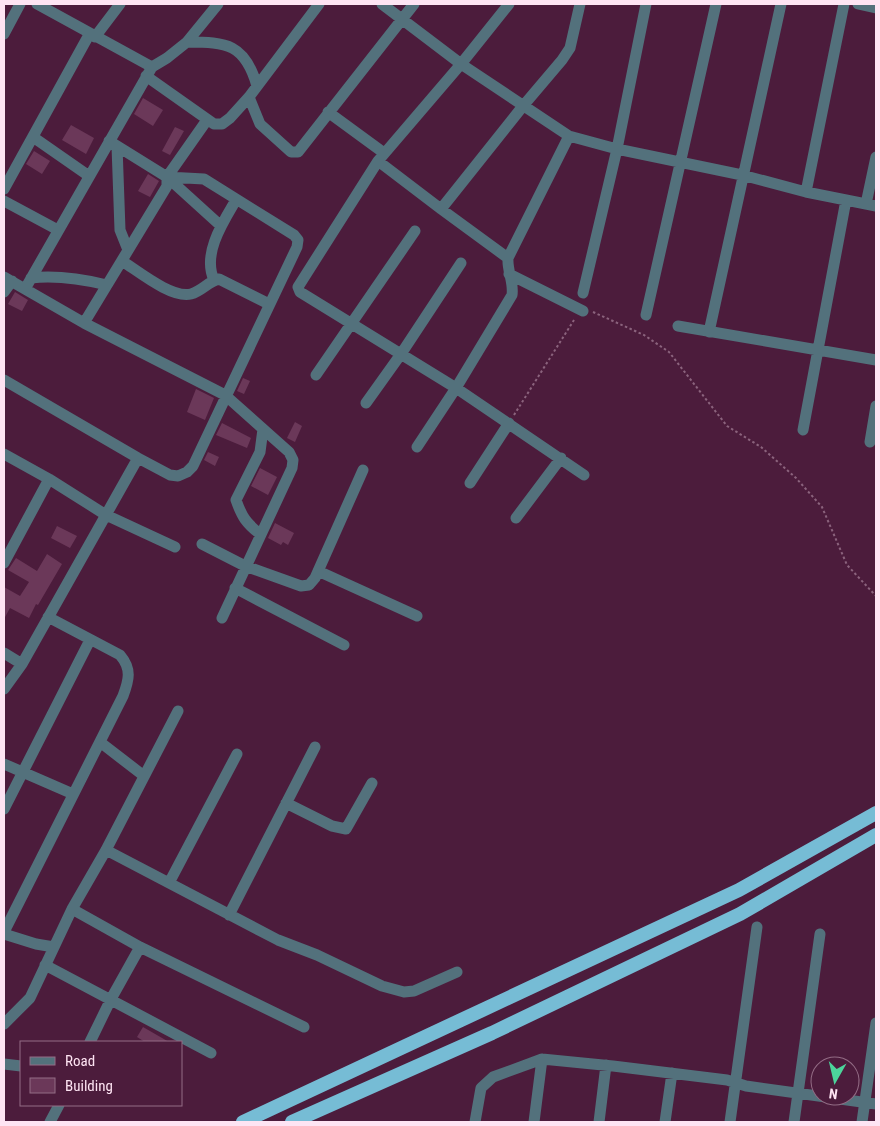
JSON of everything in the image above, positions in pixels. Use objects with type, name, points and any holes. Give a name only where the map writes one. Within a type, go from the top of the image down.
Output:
[{"type":"highway","points":[[242,1122],[739,890],[873,815]]},
{"type":"highway","points":[[292,1122],[492,1033],[740,914],[876,835]]},
{"type":"street","points":[[4,34],[20,4]]},
{"type":"street","points":[[37,4],[92,35],[149,71],[214,124],[222,124],[230,118],[257,86],[319,4]]},
{"type":"street","points":[[4,189],[92,35],[120,4]]},
{"type":"street","points":[[25,289],[89,176],[113,143],[149,71],[187,42],[218,4]]},
{"type":"street","points":[[382,4],[461,64],[569,136],[617,149],[742,174],[806,192],[871,205],[876,157]]},
{"type":"street","points":[[248,97],[260,124],[291,152],[298,152],[414,4]]},
{"type":"street","points":[[298,287],[381,157],[461,64],[509,4]]},
{"type":"street","points":[[441,210],[562,60],[570,48],[580,4]]},
{"type":"street","points":[[583,294],[617,149],[646,4]]},
{"type":"street","points":[[646,315],[716,4]]},
{"type":"street","points":[[709,332],[742,174],[781,4]]},
{"type":"street","points":[[806,192],[844,4]]},
{"type":"street","points":[[858,4],[876,8]]},
{"type":"street","points":[[187,42],[208,42],[226,45],[238,51],[253,72],[257,86]]},
{"type":"street","points":[[328,112],[441,210],[508,258]]},
{"type":"street","points":[[84,323],[167,186],[167,177],[207,120]]},
{"type":"street","points":[[417,446],[456,388],[512,295],[513,288],[509,274],[508,258],[569,136]]},
{"type":"street","points":[[32,137],[89,176]]},
{"type":"street","points":[[113,143],[167,177],[221,226]]},
{"type":"street","points":[[113,143],[120,230],[128,250]]},
{"type":"street","points":[[5,385],[170,475],[178,476],[187,472],[192,466],[297,247],[298,240],[294,235],[204,179],[167,177]]},
{"type":"street","points":[[214,280],[211,272],[211,259],[214,244],[221,226],[236,200]]},
{"type":"street","points":[[803,430],[846,200]]},
{"type":"street","points":[[4,201],[58,230]]},
{"type":"street","points":[[316,375],[415,231]]},
{"type":"street","points":[[122,261],[171,291],[183,295],[196,292],[214,280],[219,279],[269,304]]},
{"type":"street","points":[[366,403],[461,263]]},
{"type":"street","points":[[509,274],[583,311]]},
{"type":"street","points":[[31,278],[43,276],[84,279],[107,285]]},
{"type":"street","points":[[4,292],[8,279],[84,323],[225,395],[289,452],[294,460],[292,468],[222,618]]},
{"type":"street","points":[[281,280],[298,287],[300,292],[456,388],[584,475]]},
{"type":"street","points":[[678,326],[876,360]]},
{"type":"street","points":[[870,442],[876,406]]},
{"type":"street","points":[[470,483],[509,423]]},
{"type":"street","points":[[260,534],[241,516],[236,500],[258,458],[263,429]]},
{"type":"street","points":[[4,454],[49,479],[106,515],[175,547]]},
{"type":"street","points":[[4,689],[22,664],[138,458]]},
{"type":"street","points":[[516,518],[561,458]]},
{"type":"street","points":[[202,544],[245,566],[301,586],[309,586],[315,578],[363,470]]},
{"type":"street","points":[[4,563],[49,479]]},
{"type":"street","points":[[318,571],[416,616]]},
{"type":"street","points":[[235,588],[344,645]]},
{"type":"street","points":[[48,617],[120,655],[126,662],[128,670],[128,681],[123,696],[72,794],[4,933],[36,944],[54,947]]},
{"type":"street","points":[[4,809],[90,640]]},
{"type":"street","points":[[4,653],[22,664]]},
{"type":"street","points":[[4,1024],[30,998],[72,909],[106,850],[178,710]]},
{"type":"street","points":[[100,742],[144,776]]},
{"type":"street","points":[[228,914],[315,747]]},
{"type":"street","points":[[169,883],[237,754]]},
{"type":"street","points":[[4,764],[72,794]]},
{"type":"street","points":[[286,803],[332,826],[346,828],[372,783]]},
{"type":"street","points":[[106,850],[278,940],[317,955],[382,986],[404,992],[414,991],[457,972]]},
{"type":"street","points":[[72,909],[140,947],[304,1028]]},
{"type":"street","points":[[730,1122],[757,927]]},
{"type":"street","points":[[794,1122],[820,934]]},
{"type":"street","points":[[90,1041],[140,947]]},
{"type":"street","points":[[45,965],[212,1053]]},
{"type":"street","points":[[862,1122],[870,1103],[876,1023]]},
{"type":"street","points":[[475,1122],[481,1088],[493,1077],[542,1059],[727,1080],[798,1093],[870,1103]]},
{"type":"street","points":[[534,1122],[542,1059]]},
{"type":"street","points":[[4,1064],[20,1066]]},
{"type":"street","points":[[599,1122],[606,1065]]},
{"type":"street","points":[[665,1122],[672,1073]]},
{"type":"street","points":[[50,1122],[58,1106]]},
{"type":"path","points":[[509,423],[577,315],[583,311],[594,312],[644,335],[669,352],[727,426],[770,454],[813,496],[822,507],[847,565],[876,596]]},
{"type":"building","points":[[143,98],[163,110],[153,126],[134,114]]},
{"type":"building","points":[[71,125],[94,138],[86,154],[62,140]]},
{"type":"building","points":[[175,127],[184,131],[170,155],[162,151]]},
{"type":"building","points":[[34,151],[50,161],[42,174],[26,164]]},
{"type":"building","points":[[148,174],[159,181],[150,197],[138,191]]},
{"type":"building","points":[[15,292],[28,300],[22,311],[8,304]]},
{"type":"building","points":[[243,378],[250,381],[244,394],[237,391]]},
{"type":"building","points":[[196,389],[214,398],[205,420],[187,412]]},
{"type":"building","points":[[295,422],[302,426],[295,442],[287,438]]},
{"type":"building","points":[[222,423],[251,438],[247,448],[216,435]]},
{"type":"building","points":[[208,452],[219,457],[215,466],[204,460]]},
{"type":"building","points":[[260,468],[277,477],[268,495],[251,486]]},
{"type":"building","points":[[275,523],[294,533],[288,545],[283,542],[281,545],[268,538]]},
{"type":"building","points":[[57,526],[77,536],[70,548],[51,538]]},
{"type":"building","points":[[47,554],[62,564],[38,605],[36,604],[29,618],[10,608],[4,619],[4,587],[20,596],[29,582],[8,570],[16,558],[37,571]]},
{"type":"building","points":[[143,1027],[167,1041],[143,1041],[137,1037]]}]
